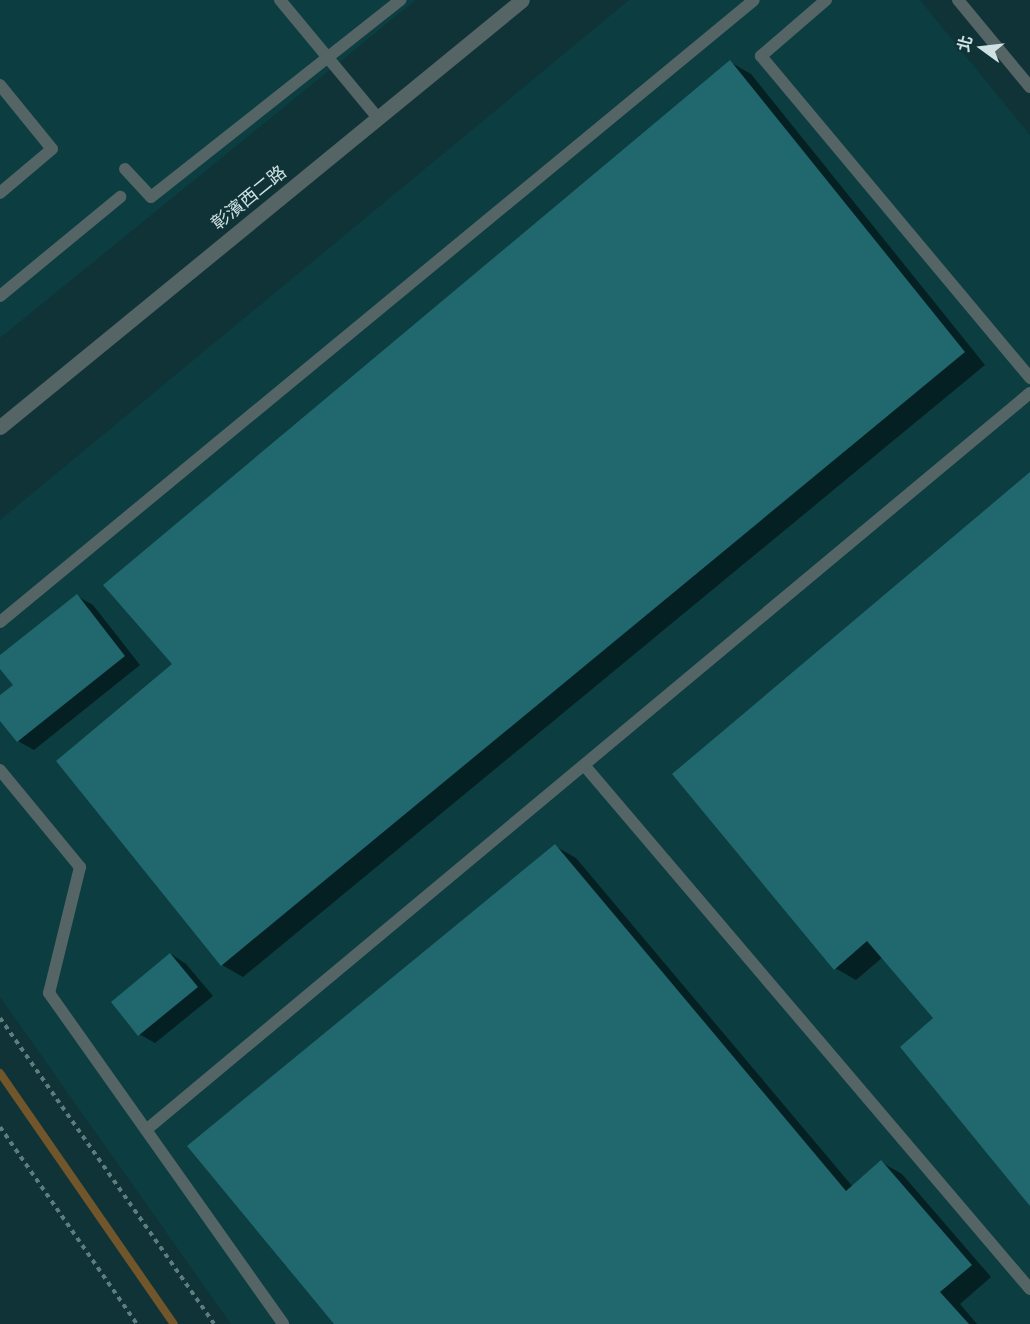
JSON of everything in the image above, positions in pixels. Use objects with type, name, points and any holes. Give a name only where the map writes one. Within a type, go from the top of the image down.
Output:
[{"type":"street","name":"彰濱西二路","points":[[0,427],[522,0]]},
{"type":"lane","points":[[280,0],[378,118]]},
{"type":"lane","points":[[125,169],[151,197],[400,0]]},
{"type":"lane","points":[[0,622],[754,0]]},
{"type":"lane","points":[[826,0],[761,56],[1030,378]]},
{"type":"lane","points":[[958,0],[1030,87]]},
{"type":"lane","points":[[0,85],[52,149],[0,193]]},
{"type":"lane","points":[[0,296],[120,197]]},
{"type":"lane","points":[[146,1130],[1030,393]]},
{"type":"lane","points":[[584,765],[1030,1289]]},
{"type":"lane","points":[[0,770],[80,867],[49,993],[283,1324]]},
{"type":"path","points":[[0,1018],[214,1324]]},
{"type":"path","points":[[0,1127],[137,1324]]},
{"type":"shaded area","points":[[0,0],[416,0],[0,338]]},
{"type":"shaded area","points":[[629,0],[920,0],[1030,135],[1030,1324],[231,1324],[0,997],[0,520]]},
{"type":"building","points":[[730,60],[965,352],[221,966],[56,761],[172,664],[103,585]]},
{"type":"building","points":[[1030,472],[1030,1206],[900,1047],[933,1018],[867,941],[834,970],[672,774]]},
{"type":"building","points":[[77,594],[125,656],[17,742],[0,721],[0,695],[13,685],[0,669],[0,655]]},
{"type":"building","points":[[555,844],[846,1191],[881,1160],[972,1265],[940,1292],[969,1324],[334,1324],[187,1146]]},
{"type":"building","points":[[170,953],[198,987],[138,1036],[111,1002]]},
{"type":"waterway","points":[[0,1073],[174,1324]]}]
